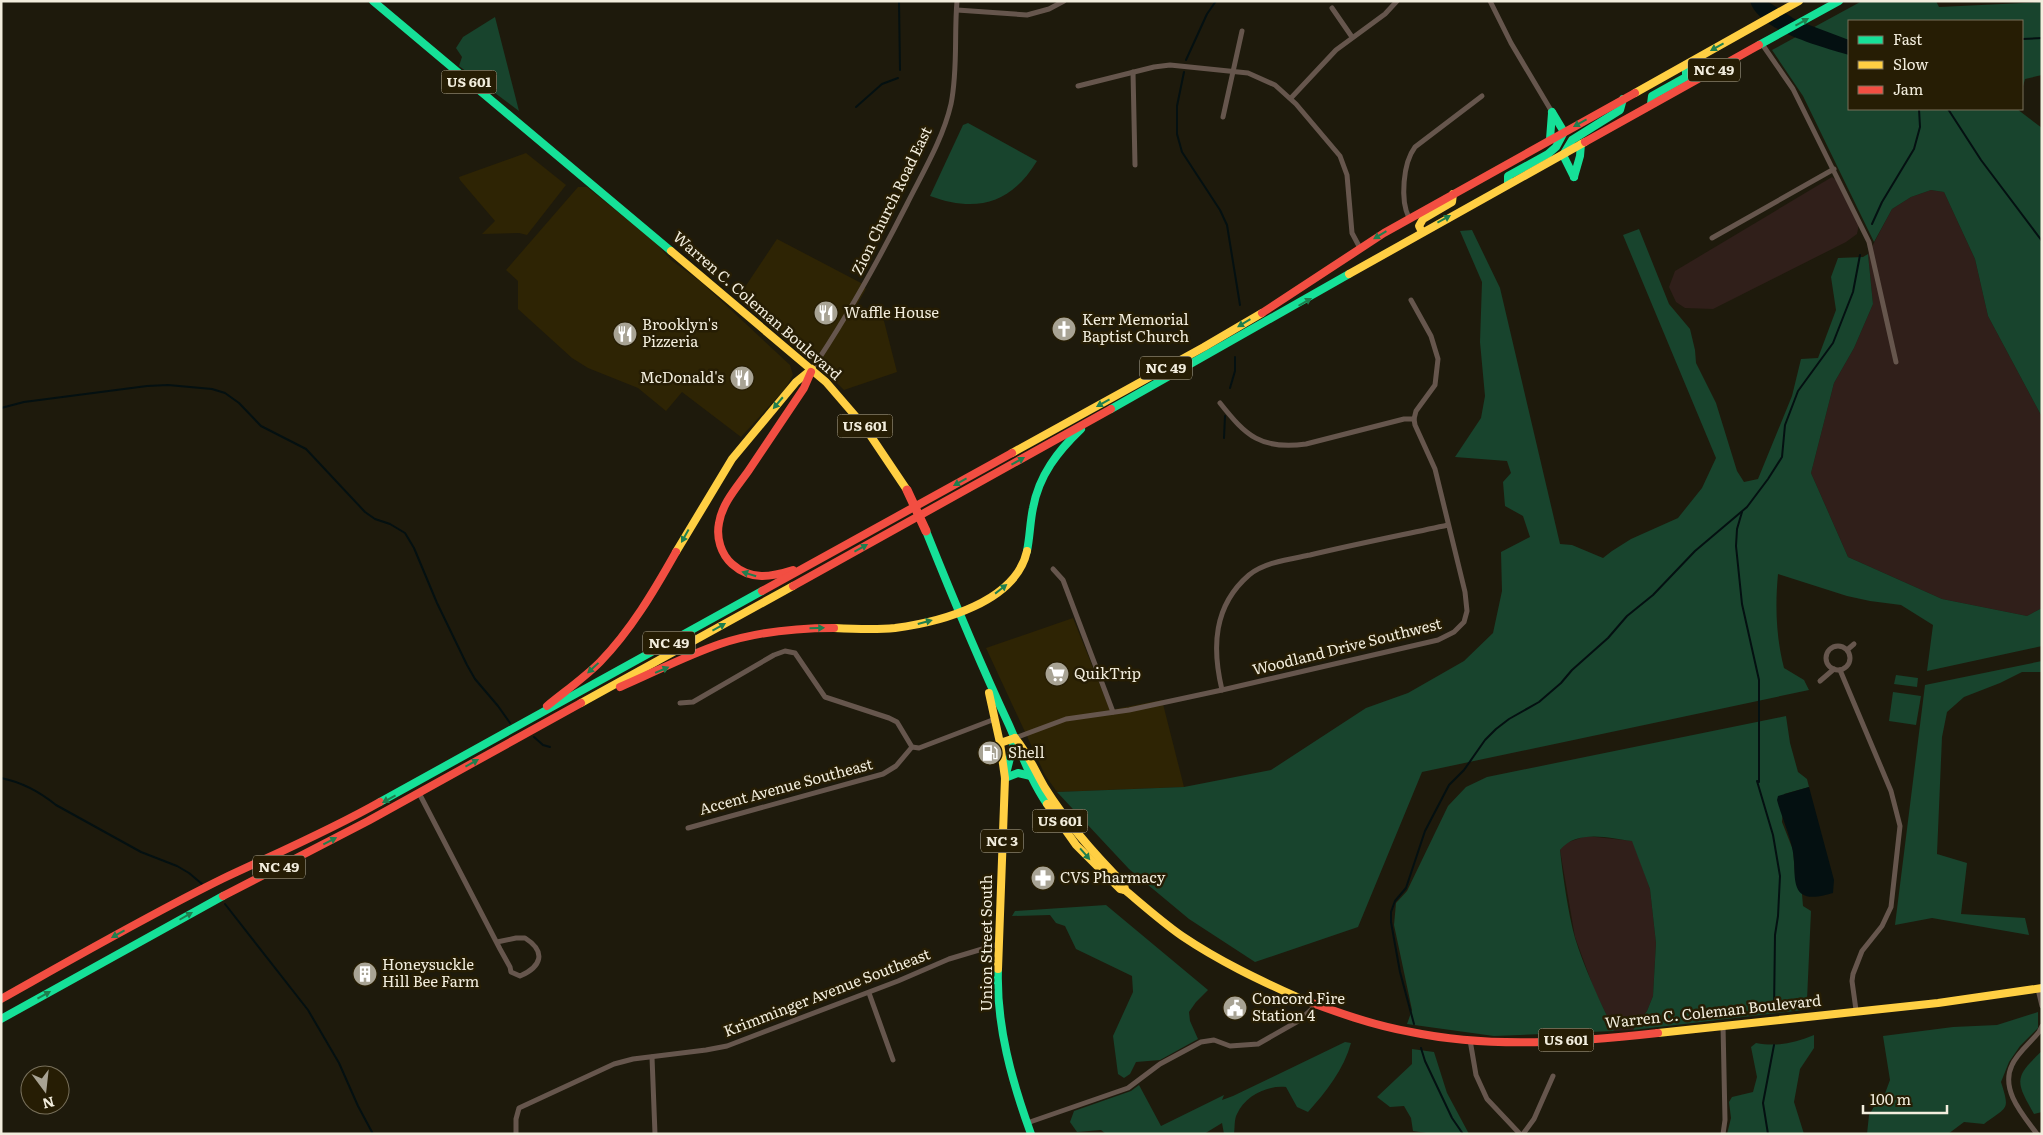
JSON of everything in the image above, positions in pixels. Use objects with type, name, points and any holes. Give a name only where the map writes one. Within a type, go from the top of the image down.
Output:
[{"type":"main road","name":"Warren C. Coleman Boulevard","points":[[373,1],[832,387],[881,447],[907,490],[926,531],[985,675],[1015,738],[1024,748],[1044,785],[1077,833],[1124,884],[1124,890]]},
{"type":"main road","name":"NC 49","points":[[1,998],[154,914],[332,829],[813,564],[1225,335],[1410,218],[1799,1]]},
{"type":"main road","name":"NC 49","points":[[1,1019],[193,912],[419,793],[1318,294],[1422,232],[1563,155],[1651,104],[1840,1]]},
{"type":"main road","points":[[1651,104],[1652,96],[1686,77],[1688,68],[1686,64]]},
{"type":"main road","points":[[1581,144],[1574,177],[1563,155],[1572,140],[1620,110],[1623,99]]},
{"type":"main road","points":[[1508,184],[1508,176],[1548,154],[1556,147],[1564,132],[1552,112]]},
{"type":"main road","points":[[1550,139],[1552,112]]},
{"type":"main road","points":[[1422,232],[1419,226],[1423,219],[1452,202],[1453,194]]},
{"type":"main road","points":[[812,369],[804,388],[726,502],[718,528],[721,549],[727,559],[738,570],[751,576],[776,576],[813,564]]},
{"type":"main road","points":[[524,724],[579,680],[619,641],[643,608],[732,459],[796,382],[812,369]]},
{"type":"main road","points":[[584,701],[705,650],[751,635],[796,629],[905,627],[959,612],[976,605],[1002,590],[1022,567],[1030,541],[1034,502],[1042,479],[1050,463],[1060,450],[1090,421]]},
{"type":"main road","name":"Union Street South","points":[[985,675],[1000,743],[1005,778],[999,944],[1000,1018],[1017,1092],[1031,1134]]},
{"type":"main road","name":"Warren C. Coleman Boulevard","points":[[1015,738],[1017,751],[1050,807],[1085,855],[1120,889],[1124,890],[1193,944],[1263,983],[1316,1005],[1378,1025],[1413,1032],[1491,1042],[1555,1041],[1723,1025],[2040,989]]},
{"type":"main road","points":[[1000,743],[1015,738]]},
{"type":"main road","name":"Union Street South","points":[[1005,778],[1015,738]]},
{"type":"main road","points":[[1005,778],[1012,773],[1019,772],[1031,776]]},
{"type":"street","name":"Zion Church Road East","points":[[812,369],[862,290],[936,146],[952,96],[958,1]]},
{"type":"street","points":[[957,10],[1027,15],[1049,9],[1064,1]]},
{"type":"street","points":[[1290,98],[1336,50],[1385,14],[1397,1]]},
{"type":"street","points":[[1490,1],[1511,43],[1552,112]]},
{"type":"street","points":[[1332,8],[1352,37]]},
{"type":"street","points":[[1223,117],[1242,31]]},
{"type":"street","points":[[1762,44],[1793,89],[1869,242],[1896,362]]},
{"type":"street","points":[[1078,86],[1170,65],[1233,71],[1260,77],[1275,85],[1290,98],[1331,145],[1344,165],[1349,187],[1352,233],[1360,248]]},
{"type":"street","points":[[1133,72],[1135,165]]},
{"type":"street","points":[[1410,218],[1404,198],[1406,169],[1410,154],[1415,147],[1482,96]]},
{"type":"street","points":[[1712,238],[1834,169]]},
{"type":"street","points":[[1220,402],[1243,430],[1261,442],[1269,444],[1294,446],[1306,444],[1414,419],[1416,411],[1434,385],[1438,359],[1431,336],[1411,300]]},
{"type":"street","name":"Woodland Drive Southwest","points":[[1015,738],[1057,721],[1222,690],[1409,648],[1438,640],[1454,632],[1464,622],[1467,605],[1435,470],[1417,431],[1414,419]]},
{"type":"street","points":[[1222,690],[1216,661],[1218,624],[1229,599],[1249,575],[1276,563],[1448,525]]},
{"type":"street","points":[[1053,569],[1063,580],[1113,712]]},
{"type":"street","points":[[1848,650],[1854,644]]},
{"type":"street","points":[[1820,681],[1837,669],[1849,663],[1850,656],[1848,650],[1840,646],[1829,650],[1827,661],[1837,669],[1891,791],[1900,826],[1891,907],[1882,926],[1862,951],[1853,974],[1852,981],[1856,1010]]},
{"type":"street","points":[[680,703],[693,702],[774,655],[790,652],[794,653],[799,659],[824,697],[897,722],[912,748],[919,748],[995,718]]},
{"type":"street","name":"Accent Avenue Southeast","points":[[688,828],[883,774],[896,766],[912,748]]},
{"type":"street","points":[[419,793],[511,972],[516,975],[526,973],[538,962],[540,956],[536,948],[525,938],[496,942]]},
{"type":"street","name":"Krimminger Avenue Southeast","points":[[516,1134],[518,1112],[525,1104],[614,1064],[633,1059],[727,1046],[869,992],[949,959],[999,944]]},
{"type":"street","points":[[2040,989],[2042,1006]]},
{"type":"street","points":[[869,992],[893,1060]]},
{"type":"street","points":[[1027,1122],[1128,1088],[1160,1064],[1201,1042],[1214,1040],[1230,1046],[1258,1044],[1300,1020],[1316,1005]]},
{"type":"street","points":[[1723,1025],[1725,1120],[1723,1134]]},
{"type":"street","points":[[2037,1134],[2014,1102],[2008,1081],[2012,1064],[2042,1026]]},
{"type":"street","points":[[1470,1040],[1476,1075],[1487,1099],[1521,1134],[1534,1119],[1553,1076]]},
{"type":"street","points":[[652,1057],[655,1134]]},
{"type":"shaded area","points":[[1750,1],[1767,1],[1796,20],[1848,40],[1848,55],[1793,36],[1765,21],[1755,12]]},
{"type":"shaded area","points":[[526,153],[566,185],[527,235],[519,233],[482,234],[495,221],[459,177]]},
{"type":"shaded area","points":[[1832,177],[1836,180],[1859,224],[1857,234],[1846,242],[1713,309],[1685,308],[1676,302],[1669,287],[1675,271]]},
{"type":"shaded area","points":[[578,187],[587,187],[655,242],[671,260],[701,282],[790,365],[793,375],[785,389],[741,437],[682,392],[666,411],[638,388],[588,368],[572,358],[518,309],[518,281],[506,270]]},
{"type":"shaded area","points":[[1931,190],[1944,192],[1975,259],[1988,316],[2042,417],[2042,608],[2027,616],[1942,599],[1848,557],[1811,473],[1834,383],[1854,348],[1873,304],[1868,254],[1892,209],[1911,197]]},
{"type":"shaded area","points":[[777,239],[861,283],[866,289],[855,308],[858,313],[877,315],[884,321],[897,372],[844,390],[797,344],[739,296]]},
{"type":"shaded area","points":[[1073,618],[1110,710],[1162,700],[1184,787],[1057,792],[1045,775],[986,648]]},
{"type":"shaded area","points":[[1809,787],[1834,880],[1833,893],[1813,897],[1805,896],[1797,888],[1792,846],[1777,800],[1778,796]]},
{"type":"shaded area","points":[[1586,836],[1633,841],[1650,889],[1656,943],[1653,996],[1647,1011],[1633,1030],[1614,1031],[1594,989],[1575,937],[1560,850],[1566,843]]},
{"type":"green space","points":[[1862,1],[1936,1],[1939,7],[2042,2],[2042,75],[2025,79],[2023,86],[2023,20],[1848,20],[1848,110],[2018,110],[2042,128],[2042,417],[1988,316],[1975,259],[1944,192],[1931,190],[1911,197],[1892,209],[1874,242],[1803,96],[1772,50]]},
{"type":"green space","points":[[495,17],[519,111],[459,66],[462,57],[456,48],[463,37]]},
{"type":"green space","points":[[968,123],[1037,161],[1027,176],[1016,187],[991,201],[977,204],[962,204],[930,196],[963,125]]},
{"type":"green space","points":[[1639,229],[1669,304],[1690,329],[1696,363],[1716,403],[1737,471],[1744,482],[1758,479],[1792,396],[1801,359],[1818,358],[1836,310],[1831,277],[1838,258],[1863,257],[1868,254],[1873,304],[1854,348],[1834,383],[1811,473],[1848,557],[1942,599],[2027,616],[2042,608],[2042,646],[1927,671],[1933,625],[1901,605],[1847,596],[1778,574],[1777,621],[1779,645],[1784,668],[1804,680],[1809,690],[1422,772],[1358,927],[1255,962],[1189,919],[1129,869],[1057,792],[1184,787],[1271,770],[1366,708],[1408,693],[1464,661],[1493,633],[1502,591],[1501,552],[1530,537],[1523,516],[1505,506],[1503,482],[1511,473],[1507,461],[1455,457],[1481,418],[1485,396],[1480,342],[1482,282],[1460,231],[1472,230],[1500,288],[1560,544],[1572,545],[1603,558],[1631,539],[1678,518],[1702,488],[1716,458],[1623,235]]},
{"type":"green space","points":[[2042,661],[2042,672],[2022,672],[1964,697],[1947,712],[1942,737],[1937,854],[1967,863],[1961,914],[2025,918],[2029,935],[1932,918],[1895,925],[1925,685]]},
{"type":"green space","points":[[1896,675],[1918,678],[1917,687],[1894,684]]},
{"type":"green space","points":[[1893,692],[1921,696],[1916,725],[1889,721]]},
{"type":"green space","points":[[1786,716],[1790,743],[1798,772],[1807,779],[1809,787],[1784,794],[1782,822],[1793,850],[1795,875],[1802,894],[1803,906],[1811,911],[1807,1000],[1803,1010],[1633,1030],[1647,1011],[1653,996],[1656,943],[1650,889],[1632,841],[1594,836],[1575,839],[1567,843],[1560,850],[1566,895],[1575,938],[1588,974],[1614,1031],[1494,1036],[1407,1024],[1412,1010],[1394,925],[1396,903],[1407,891],[1448,806],[1466,787],[1487,777]]},
{"type":"green space","points":[[1106,905],[1208,990],[1189,1012],[1190,1021],[1198,1039],[1160,1060],[1136,1062],[1130,1074],[1124,1078],[1118,1074],[1113,1036],[1133,992],[1132,976],[1076,949],[1065,926],[1056,923],[1050,915],[1012,916],[1015,911]]},
{"type":"green space","points":[[2038,1012],[2038,1028],[2020,1046],[2009,1062],[2001,1082],[2006,1098],[2005,1107],[1984,1124],[1964,1122],[1948,1134],[1867,1134],[1869,1115],[1875,1105],[1883,1099],[1890,1080],[1883,1036],[1953,1027],[1997,1025]]},
{"type":"green space","points":[[1814,1035],[1814,1048],[1800,1069],[1794,1102],[1804,1134],[1727,1134],[1731,1118],[1729,1102],[1732,1097],[1753,1092],[1757,1077],[1751,1047],[1756,1043],[1786,1044]]},
{"type":"green space","points":[[1345,1042],[1351,1043],[1344,1062],[1328,1088],[1308,1112],[1297,1107],[1286,1087],[1264,1090],[1245,1102],[1235,1118],[1234,1134],[1224,1134],[1222,1123],[1204,1134],[1106,1134],[1101,1130],[1077,1132],[1070,1122],[1074,1111],[1131,1091],[1139,1085],[1161,1126],[1224,1095],[1222,1100],[1233,1096]]},
{"type":"green space","points":[[1412,1049],[1434,1052],[1447,1093],[1469,1134],[1433,1134],[1413,1131],[1411,1118],[1404,1106],[1390,1107],[1377,1097],[1412,1064]]},
{"type":"green space","points":[[2042,1051],[2042,1112],[2034,1114],[2023,1094],[2020,1080],[2026,1067]]},
{"type":"waterway","points":[[899,1],[900,70]]},
{"type":"waterway","points":[[1186,60],[1207,14],[1216,1]]},
{"type":"waterway","points":[[2023,39],[2042,38]]},
{"type":"waterway","points":[[1184,72],[1177,106],[1177,134],[1182,152],[1220,210],[1227,225],[1240,305]]},
{"type":"waterway","points":[[856,107],[882,84],[898,78]]},
{"type":"waterway","points":[[1872,224],[1882,202],[1914,149],[1920,127],[1919,110]]},
{"type":"waterway","points":[[1949,110],[1981,160],[2042,241]]},
{"type":"waterway","points":[[1414,1024],[1400,972],[1391,912],[1395,901],[1406,888],[1425,831],[1449,785],[1464,770],[1485,740],[1496,729],[1509,719],[1539,702],[1561,683],[1572,670],[1608,638],[1627,616],[1653,595],[1695,551],[1747,507],[1782,457],[1785,425],[1798,391],[1833,343],[1853,292],[1860,255]]},
{"type":"waterway","points":[[1230,388],[1235,371],[1235,357]]},
{"type":"waterway","points":[[1,408],[24,402],[147,386],[168,385],[212,389],[225,393],[239,403],[261,426],[306,449],[365,512],[375,519],[390,524],[405,533],[414,548],[437,603],[467,665],[475,679],[510,723]]},
{"type":"waterway","points":[[1224,438],[1225,416]]},
{"type":"waterway","points":[[1742,512],[1737,529],[1736,546],[1742,604],[1759,680],[1759,782],[1757,781],[1773,835],[1780,876],[1775,935],[1774,1011]]},
{"type":"waterway","points":[[534,737],[543,745],[550,747]]},
{"type":"waterway","points":[[1,778],[30,788],[56,805],[141,852],[177,866],[202,884]]},
{"type":"waterway","points":[[225,904],[308,1010],[339,1063],[373,1134]]},
{"type":"waterway","points":[[1768,1134],[1763,1103],[1774,1045]]},
{"type":"waterway","points":[[1421,1048],[1425,1061],[1452,1118],[1463,1134]]},
{"type":"traffic: fast","points":[[373,1],[671,251]]},
{"type":"traffic: fast","points":[[1759,45],[1839,1]]},
{"type":"traffic: fast","points":[[1651,104],[1652,96],[1686,77],[1686,65]]},
{"type":"traffic: fast","points":[[1574,177],[1563,155],[1572,140],[1620,110],[1623,99]]},
{"type":"traffic: fast","points":[[1508,184],[1508,176],[1548,154],[1556,147],[1564,132],[1552,112]]},
{"type":"traffic: fast","points":[[1550,139],[1552,113]]},
{"type":"traffic: fast","points":[[1574,177],[1580,156],[1581,144]]},
{"type":"traffic: fast","points":[[1111,409],[1349,274]]},
{"type":"traffic: fast","points":[[1027,551],[1033,508],[1040,485],[1057,455],[1081,429]]},
{"type":"traffic: fast","points":[[926,531],[1026,765],[1047,804]]},
{"type":"traffic: fast","points":[[380,802],[762,591]]},
{"type":"traffic: fast","points":[[1005,778],[1015,738]]},
{"type":"traffic: fast","points":[[1005,778],[1018,773],[1031,776]]},
{"type":"traffic: fast","points":[[1,1019],[223,896]]},
{"type":"traffic: fast","points":[[998,969],[1000,1011],[1007,1053],[1031,1134]]},
{"type":"traffic: slow","points":[[1635,93],[1799,1]]},
{"type":"traffic: slow","points":[[1349,274],[1585,142]]},
{"type":"traffic: slow","points":[[1422,232],[1419,226],[1423,219],[1452,202],[1453,194]]},
{"type":"traffic: slow","points":[[671,251],[826,382],[864,426],[907,490]]},
{"type":"traffic: slow","points":[[1012,453],[1262,313]]},
{"type":"traffic: slow","points":[[676,552],[732,459],[796,382],[812,369]]},
{"type":"traffic: slow","points":[[834,628],[895,628],[933,621],[954,614],[993,596],[1008,584],[1020,569],[1027,551]]},
{"type":"traffic: slow","points":[[581,703],[793,586]]},
{"type":"traffic: slow","points":[[989,693],[1000,743]]},
{"type":"traffic: slow","points":[[998,969],[1005,778],[1000,743],[1015,738]]},
{"type":"traffic: slow","points":[[1015,738],[1063,814],[1092,850],[1124,884],[1125,890]]},
{"type":"traffic: slow","points":[[1047,804],[1076,845],[1120,889],[1125,890],[1167,925],[1210,954],[1299,998]]},
{"type":"traffic: slow","points":[[1658,1033],[1938,1003],[2042,988]]},
{"type":"traffic: jam","points":[[1585,142],[1759,45]]},
{"type":"traffic: jam","points":[[1262,313],[1384,233],[1635,93]]},
{"type":"traffic: jam","points":[[793,570],[769,576],[746,573],[732,564],[722,551],[718,529],[723,509],[727,502],[804,388],[811,372]]},
{"type":"traffic: jam","points":[[793,586],[1111,409]]},
{"type":"traffic: jam","points":[[762,591],[1012,453]]},
{"type":"traffic: jam","points":[[907,490],[926,531]]},
{"type":"traffic: jam","points":[[547,706],[587,674],[622,637],[641,610],[676,552]]},
{"type":"traffic: jam","points":[[620,687],[694,654],[748,636],[805,629],[834,628]]},
{"type":"traffic: jam","points":[[223,896],[368,821],[581,703]]},
{"type":"traffic: jam","points":[[1,999],[194,893],[322,833],[380,802]]},
{"type":"traffic: jam","points":[[1299,998],[1382,1026],[1472,1041],[1565,1041],[1658,1033]]},
{"type":"place","name":"Waffle House","points":[[826,313]]},
{"type":"place","name":"Kerr Memorial Baptist Church","points":[[1064,329]]},
{"type":"place","name":"Brooklyn's Pizzeria","points":[[625,334]]},
{"type":"place","name":"McDonald's","points":[[742,378]]},
{"type":"place","name":"QuikTrip","points":[[1057,674]]},
{"type":"place","name":"Shell","points":[[990,753]]},
{"type":"place","name":"CVS Pharmacy","points":[[1043,878]]},
{"type":"place","name":"Honeysuckle Hill Bee Farm","points":[[365,974]]},
{"type":"place","name":"Concord Fire Station 4","points":[[1235,1008]]}]
